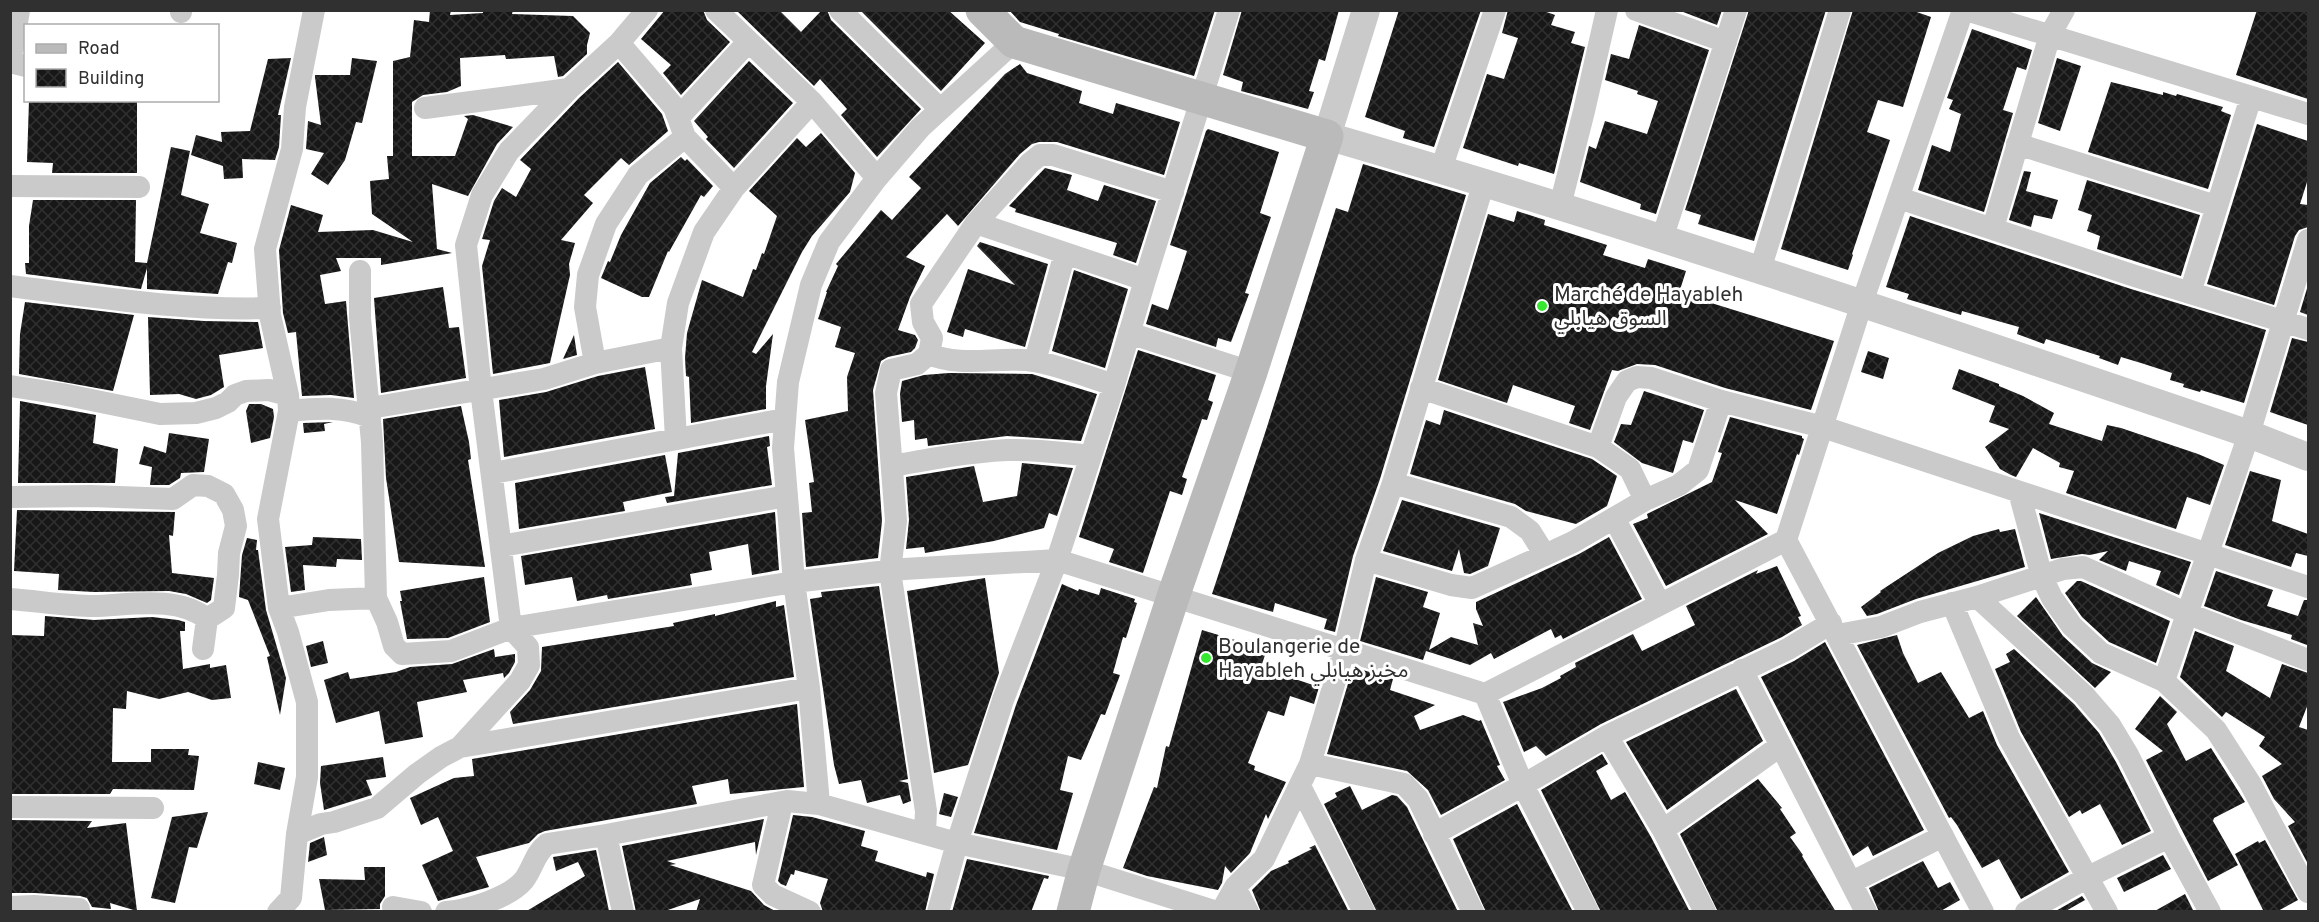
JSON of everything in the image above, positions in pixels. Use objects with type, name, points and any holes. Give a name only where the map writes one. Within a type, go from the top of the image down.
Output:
[{"type":"main road","points":[[982,10],[1014,42],[1327,136],[1251,372],[1173,597],[1084,870],[1073,912]]},
{"type":"street","points":[[10,47],[16,10]]},
{"type":"street","points":[[288,907],[307,777],[307,702],[279,608],[268,519],[288,403],[270,308],[265,249],[292,149],[294,107],[314,10]]},
{"type":"street","points":[[460,747],[520,681],[529,665],[528,646],[511,628],[481,390],[466,245],[482,195],[508,151],[568,89],[619,43],[647,10]]},
{"type":"street","points":[[716,10],[812,102],[876,178]]},
{"type":"street","points":[[840,10],[940,109]]},
{"type":"street","points":[[938,912],[957,843],[1003,700],[1057,560],[1114,385],[1229,10]]},
{"type":"street","points":[[1366,10],[1327,136],[1484,182],[1862,303],[2249,434],[2308,457]]},
{"type":"street","points":[[1441,169],[1495,10]]},
{"type":"street","points":[[1560,206],[1607,10]]},
{"type":"street","points":[[1636,10],[1726,42]]},
{"type":"street","points":[[1662,239],[1736,10]]},
{"type":"street","points":[[1760,270],[1840,10]]},
{"type":"street","points":[[360,271],[360,318],[370,413],[376,598],[387,622],[393,646],[402,654],[451,651],[511,628],[794,582],[890,571],[1057,560],[1485,694],[1786,540],[1862,303],[1964,10],[2308,114]]},
{"type":"street","points":[[1993,228],[2050,35],[2064,10]]},
{"type":"street","points":[[595,363],[585,307],[588,275],[606,224],[639,175],[682,128],[748,42]]},
{"type":"street","points":[[819,804],[809,688],[794,582],[783,448],[788,382],[811,285],[829,242],[876,178],[920,128],[1014,42]]},
{"type":"street","points":[[619,43],[674,107],[682,128],[734,188]]},
{"type":"street","points":[[425,108],[568,89]]},
{"type":"street","points":[[2190,293],[2251,97]]},
{"type":"street","points":[[676,439],[670,348],[678,303],[704,232],[734,188],[812,102]]},
{"type":"street","points":[[2017,144],[2216,206]]},
{"type":"street","points":[[925,832],[926,811],[890,571],[896,521],[886,393],[891,370],[917,364],[929,354],[932,338],[923,322],[921,304],[976,223],[1040,155],[1053,155],[1173,192]]},
{"type":"street","points":[[446,912],[493,900],[523,881],[540,849],[547,844],[787,801],[819,804],[925,832],[957,843],[1084,870],[1219,912],[1235,887],[1264,859],[1310,764],[1344,651],[1366,560],[1393,483],[1484,182]]},
{"type":"street","points":[[10,186],[140,187]]},
{"type":"street","points":[[1899,198],[2308,329]]},
{"type":"street","points":[[976,223],[1145,280]]},
{"type":"street","points":[[2164,681],[2249,434],[2308,240]]},
{"type":"street","points":[[1035,362],[1065,253]]},
{"type":"street","points":[[10,286],[157,305],[230,310],[270,308]]},
{"type":"street","points":[[1129,333],[1251,372]]},
{"type":"street","points":[[10,386],[160,414],[196,413],[216,408],[228,402],[235,395],[246,391],[269,390],[288,403],[370,413],[544,379],[595,363],[670,348]]},
{"type":"street","points":[[929,354],[945,360],[1002,359],[1035,362],[1114,385]]},
{"type":"street","points":[[1598,447],[1616,397],[1627,381],[1636,377],[1651,378],[1721,401],[1823,427],[2308,586]]},
{"type":"street","points":[[1421,388],[1598,447],[1630,469],[1645,500]]},
{"type":"street","points":[[1366,560],[1451,585],[1472,588],[1573,542],[1645,500],[1679,485],[1698,470],[1721,401]]},
{"type":"street","points":[[493,473],[785,419]]},
{"type":"street","points":[[892,466],[939,457],[1009,450],[1091,456]]},
{"type":"street","points":[[1393,483],[1511,517],[1530,531],[1545,555]]},
{"type":"street","points":[[10,497],[91,496],[172,499],[193,485],[208,486],[224,494],[233,510],[236,526],[229,553],[224,608],[207,619],[203,649]]},
{"type":"street","points":[[2019,492],[2042,577],[2052,598],[2072,627],[2101,653],[2164,681],[2216,730],[2250,783],[2308,892]]},
{"type":"street","points":[[501,546],[787,496]]},
{"type":"street","points":[[1614,518],[1660,604]]},
{"type":"street","points":[[1786,540],[1983,912]]},
{"type":"street","points":[[1434,834],[1607,736],[1742,670],[1834,629],[1881,627],[2063,569],[2083,567],[2186,613],[2308,660]]},
{"type":"street","points":[[1977,597],[2084,695],[2110,725],[2210,912]]},
{"type":"street","points":[[279,608],[329,600],[376,598]]},
{"type":"street","points":[[10,599],[92,606],[162,604],[189,607],[207,619]]},
{"type":"street","points":[[1952,603],[2008,738],[2106,912]]},
{"type":"street","points":[[1742,670],[1866,912]]},
{"type":"street","points":[[297,834],[321,824],[377,808],[417,774],[460,747],[809,688]]},
{"type":"street","points":[[1485,694],[1523,785],[1588,912]]},
{"type":"street","points":[[1607,736],[1663,830],[1705,912]]},
{"type":"street","points":[[1663,830],[1780,746]]},
{"type":"street","points":[[1310,764],[1404,784],[1418,799],[1473,912]]},
{"type":"street","points":[[1300,786],[1364,912]]},
{"type":"street","points":[[782,803],[763,885],[773,895],[810,912]]},
{"type":"street","points":[[10,807],[153,808]]},
{"type":"street","points":[[606,835],[623,912]]},
{"type":"street","points":[[1852,882],[1944,836]]},
{"type":"street","points":[[2026,912],[2088,877],[2169,837]]},
{"type":"street","points":[[1235,887],[1248,912]]},
{"type":"street","points":[[10,908],[34,906],[79,909]]},
{"type":"street","points":[[393,907],[421,912]]},
{"type":"building","points":[[430,10],[451,10],[450,15],[483,13],[483,10],[513,10],[512,14],[573,16],[590,33],[587,54],[563,76],[558,77],[554,56],[506,59],[505,55],[460,58],[461,86],[447,92],[423,95],[412,102],[412,156],[455,156],[468,119],[464,116],[473,115],[513,127],[497,144],[468,196],[432,184],[437,249],[452,253],[381,265],[381,258],[336,258],[341,271],[320,275],[325,304],[346,301],[354,398],[331,395],[302,396],[296,332],[288,333],[283,313],[279,250],[291,205],[323,215],[318,232],[373,230],[413,242],[372,214],[370,181],[389,179],[387,156],[393,156],[393,61],[410,57],[414,20],[429,22]]},
{"type":"building","points":[[665,10],[703,10],[707,20],[730,42],[681,95],[663,73],[671,65],[641,39]]},
{"type":"building","points":[[736,10],[779,10],[801,32],[822,10],[827,10],[831,20],[921,109],[877,157],[841,115],[847,109],[820,79],[814,86]]},
{"type":"building","points":[[860,10],[948,10],[985,43],[941,91]]},
{"type":"building","points":[[1009,10],[1215,10],[1194,76],[1058,36],[1059,34],[1020,22]]},
{"type":"building","points":[[1242,10],[1339,10],[1325,61],[1319,59],[1309,91],[1314,92],[1308,109],[1241,91],[1243,82],[1223,75]]},
{"type":"building","points":[[1399,10],[1481,10],[1434,147],[1403,138],[1405,131],[1365,117]]},
{"type":"building","points":[[1508,10],[1541,10],[1555,15],[1551,25],[1575,32],[1571,43],[1585,47],[1554,174],[1519,163],[1518,166],[1463,148],[1487,74],[1504,79],[1518,38],[1502,33]]},
{"type":"building","points":[[1678,10],[1722,10],[1717,25]]},
{"type":"building","points":[[1749,10],[1826,10],[1754,241],[1698,224],[1701,215],[1685,210]]},
{"type":"building","points":[[1853,10],[1911,10],[1931,17],[1903,107],[1878,100],[1867,132],[1890,140],[1848,270],[1781,249]]},
{"type":"building","points":[[2257,10],[2308,10],[2308,99],[2236,75]]},
{"type":"building","points":[[1639,25],[1709,50],[1656,214],[1640,209],[1641,204],[1580,182],[1589,146],[1596,149],[1605,121],[1647,134],[1658,101],[1637,94],[1638,91],[1605,80],[1611,54],[1629,59]]},
{"type":"building","points":[[1972,29],[2032,50],[2026,70],[2017,67],[2003,110],[2013,113],[1984,212],[1918,190],[1932,145],[1950,152],[1961,114],[1949,109],[1953,100],[1947,98]]},
{"type":"building","points":[[291,58],[278,115],[281,115],[279,147],[275,160],[242,159],[243,178],[224,179],[223,166],[191,155],[196,135],[222,142],[221,132],[250,131],[268,59]]},
{"type":"building","points":[[352,58],[377,61],[362,123],[356,122],[345,160],[328,185],[311,174],[324,153],[306,149],[308,121],[321,125],[315,75],[350,75]]},
{"type":"building","points":[[2057,58],[2081,66],[2060,131],[2038,123]]},
{"type":"building","points":[[749,61],[793,103],[734,168],[706,139],[708,137],[694,121]]},
{"type":"building","points":[[618,62],[662,114],[668,131],[629,165],[621,158],[584,195],[593,203],[561,240],[575,243],[550,363],[493,374],[482,266],[490,240],[482,239],[494,201],[502,188],[516,197],[531,169],[520,160],[579,98]]},
{"type":"building","points":[[1020,64],[1027,73],[1082,91],[1079,103],[1113,114],[1116,103],[1180,122],[1164,175],[1057,142],[1032,144],[1020,154],[958,226],[947,214],[906,257],[925,266],[898,330],[915,335],[918,340],[911,352],[888,357],[881,361],[873,390],[882,521],[878,558],[806,567],[802,513],[812,512],[809,483],[814,482],[805,420],[848,411],[847,377],[855,353],[835,347],[841,327],[818,319],[826,292],[838,266],[836,264],[881,210],[892,220],[921,188],[909,177],[1005,74]]},
{"type":"building","points":[[2111,82],[2163,95],[2163,92],[2176,96],[2177,94],[2223,107],[2221,111],[2231,115],[2208,189],[2088,152]]},
{"type":"building","points":[[29,102],[137,102],[137,173],[52,173],[53,163],[27,162]]},
{"type":"building","points":[[2257,124],[2308,141],[2308,179],[2300,204],[2308,205],[2308,227],[2299,230],[2295,236],[2274,305],[2207,284]]},
{"type":"building","points":[[1208,129],[1279,152],[1260,213],[1271,217],[1245,293],[1249,294],[1231,342],[1218,338],[1216,347],[1146,324],[1152,304],[1168,310],[1181,270],[1187,251],[1170,245]]},
{"type":"building","points":[[821,133],[855,173],[850,192],[812,236],[802,252],[752,352],[756,354],[773,334],[766,386],[766,409],[691,423],[689,377],[686,376],[685,358],[687,333],[702,280],[743,297],[753,269],[756,270],[762,253],[764,254],[777,216],[749,191],[797,138],[806,147]]},
{"type":"building","points":[[171,147],[190,151],[181,195],[209,204],[200,233],[237,243],[232,263],[228,262],[218,294],[147,289],[147,268],[141,289],[26,274],[25,263],[29,263],[29,226],[33,200],[136,200],[135,262],[147,263]]},
{"type":"building","points":[[681,157],[685,161],[687,159],[713,186],[704,197],[701,195],[668,251],[649,297],[642,297],[601,278],[621,235],[650,183]]},
{"type":"building","points":[[1363,164],[1466,195],[1380,479],[1353,556],[1335,632],[1324,629],[1327,619],[1275,603],[1273,612],[1212,594],[1336,208],[1348,212]]},
{"type":"building","points":[[1045,168],[1072,175],[1067,190],[1098,201],[1104,185],[1156,201],[1136,263],[1113,255],[1117,243],[1015,212],[1016,209],[1009,206]]},
{"type":"building","points":[[2024,171],[2031,172],[2026,191],[2058,200],[2052,219],[2034,215],[2031,227],[2009,220]]},
{"type":"building","points":[[2087,180],[2200,215],[2181,276],[2097,249],[2100,236],[2087,231],[2092,215],[2078,210]]},
{"type":"building","points":[[1517,211],[1545,220],[1544,225],[1607,245],[1603,255],[1645,268],[1648,259],[1686,271],[1679,293],[1834,341],[1811,410],[1725,388],[1655,365],[1637,364],[1618,371],[1612,370],[1590,430],[1569,423],[1575,406],[1513,385],[1507,403],[1438,380],[1488,214],[1514,222]]},
{"type":"building","points":[[1910,216],[2131,289],[2266,330],[2244,403],[2183,387],[2184,384],[2170,380],[2172,373],[2141,363],[2121,357],[2118,365],[2099,358],[2100,356],[2046,339],[2044,344],[2017,334],[2019,327],[1962,311],[1961,315],[1907,299],[1909,294],[1886,287]]},
{"type":"building","points":[[980,242],[1048,264],[1025,347],[965,329],[963,337],[947,332],[968,269],[1015,285],[977,246]]},
{"type":"building","points":[[1074,270],[1128,289],[1105,368],[1052,351]]},
{"type":"building","points":[[2308,285],[2308,315],[2300,312]]},
{"type":"building","points":[[443,287],[449,328],[459,327],[466,378],[381,393],[374,298]]},
{"type":"building","points":[[25,302],[134,315],[113,391],[19,374],[20,334]]},
{"type":"building","points":[[148,317],[258,322],[263,348],[219,355],[224,387],[211,395],[196,399],[179,394],[150,395]]},
{"type":"building","points":[[574,335],[577,355],[563,359]]},
{"type":"building","points":[[2292,338],[2308,342],[2308,425],[2270,412]]},
{"type":"building","points":[[1138,350],[1216,375],[1208,400],[1213,402],[1207,420],[1202,419],[1182,477],[1187,479],[1182,495],[1170,491],[1143,573],[1109,562],[1114,549],[1079,537]]},
{"type":"building","points":[[1868,351],[1889,358],[1883,379],[1861,372]]},
{"type":"building","points":[[645,367],[655,429],[504,457],[499,400],[546,392],[598,376]]},
{"type":"building","points":[[1959,369],[1999,384],[2054,413],[2049,424],[2102,441],[2107,425],[2121,428],[2224,465],[2210,505],[2187,497],[2176,529],[2066,493],[2074,471],[2059,467],[2060,463],[2033,448],[2016,477],[2011,475],[2000,469],[1985,447],[2009,429],[1989,422],[1995,406],[1952,389]]},
{"type":"building","points":[[1032,374],[1097,394],[1081,441],[1007,436],[928,446],[927,438],[915,440],[914,420],[902,422],[900,394],[902,381],[924,375]]},
{"type":"building","points":[[1644,391],[1704,410],[1693,443],[1683,440],[1673,473],[1642,463],[1614,442],[1621,424],[1631,425]]},
{"type":"building","points":[[20,401],[96,415],[93,443],[118,449],[115,483],[18,483]]},
{"type":"building","points":[[249,404],[261,404],[273,409],[274,417],[270,438],[251,443],[246,411]]},
{"type":"building","points":[[461,406],[469,442],[471,459],[468,460],[485,567],[399,562],[386,478],[383,419]]},
{"type":"building","points":[[1444,410],[1592,459],[1617,476],[1607,506],[1576,524],[1526,511],[1515,504],[1410,474],[1426,420],[1440,425]]},
{"type":"building","points":[[1730,417],[1802,436],[1804,439],[1777,514],[1735,500],[1768,534],[1666,586],[1633,524],[1648,518],[1647,514],[1712,482],[1722,453],[1718,452]]},
{"type":"building","points":[[333,422],[324,424],[325,431],[304,433],[303,423]]},
{"type":"building","points":[[169,433],[209,439],[204,472],[181,473],[180,478],[169,485],[150,485],[152,467],[139,464],[144,446],[166,453]]},
{"type":"building","points":[[769,436],[770,446],[767,447],[772,485],[667,503],[665,497],[674,496],[678,453]]},
{"type":"building","points":[[665,455],[672,492],[623,502],[625,511],[519,529],[515,483]]},
{"type":"building","points":[[1022,463],[1073,468],[1057,516],[1049,513],[1044,528],[994,541],[925,553],[924,547],[906,549],[909,520],[906,477],[974,466],[983,502],[1017,496]]},
{"type":"building","points":[[2250,471],[2281,480],[2272,521],[2308,534],[2308,556],[2296,553],[2291,567],[2225,545]]},
{"type":"building","points":[[1402,500],[1500,528],[1488,566],[1470,574],[1464,573],[1459,549],[1452,571],[1383,551]]},
{"type":"building","points":[[17,510],[175,512],[173,536],[169,535],[172,573],[214,578],[211,600],[207,603],[186,594],[169,591],[58,590],[59,574],[14,571]]},
{"type":"building","points":[[775,512],[779,570],[752,575],[748,544],[709,552],[712,570],[690,574],[692,585],[608,599],[607,595],[577,601],[572,577],[525,585],[521,556]]},
{"type":"building","points":[[2039,513],[2191,562],[2179,595],[2156,585],[2161,571],[2129,561],[2126,571],[2099,560],[2108,551],[2051,559]]},
{"type":"building","points":[[1999,529],[2000,532],[2015,529],[2025,567],[1916,599],[1877,614],[1867,616],[1861,607],[1880,591],[1938,553],[1973,536]]},
{"type":"building","points":[[313,537],[361,539],[362,560],[337,559],[336,567],[303,565],[305,590],[291,592],[285,547],[312,545]]},
{"type":"building","points":[[1609,537],[1642,599],[1563,639],[1561,635],[1555,638],[1551,629],[1494,659],[1491,653],[1470,665],[1426,651],[1423,660],[1360,641],[1376,577],[1428,592],[1423,607],[1440,613],[1429,650],[1451,637],[1478,645],[1473,623],[1483,626],[1476,609],[1476,602],[1579,554]]},
{"type":"building","points":[[247,538],[257,540],[256,550],[258,550],[266,610],[286,678],[280,715],[267,657],[270,656],[248,600],[239,597],[242,555]]},
{"type":"building","points":[[1777,566],[1801,616],[1798,617],[1802,625],[1782,637],[1601,724],[1546,756],[1536,746],[1524,752],[1503,702],[1542,688],[1576,667],[1575,663],[1633,634],[1642,651],[1695,625],[1686,606],[1758,570],[1756,574]]},
{"type":"building","points":[[2216,571],[2273,590],[2267,606],[2298,616],[2304,600],[2308,600],[2307,645],[2291,639],[2292,635],[2204,606]]},
{"type":"building","points":[[484,577],[490,622],[448,638],[407,639],[400,591]]},
{"type":"building","points":[[985,578],[999,673],[968,765],[934,773],[907,591]]},
{"type":"building","points":[[2077,581],[2170,621],[2156,663],[2109,642],[2082,617],[2065,593]]},
{"type":"building","points":[[1062,584],[1078,591],[1079,589],[1099,595],[1101,588],[1135,599],[1134,602],[1137,603],[1126,638],[1123,637],[1113,673],[1120,675],[1105,715],[1101,714],[1081,760],[1068,756],[1060,790],[1073,793],[1057,850],[974,833],[1016,705]]},
{"type":"building","points":[[879,586],[908,779],[899,781],[908,783],[911,801],[903,804],[900,795],[867,803],[861,780],[839,784],[834,765],[810,599],[822,597],[821,592]]},
{"type":"building","points":[[2036,597],[2063,636],[2092,663],[2111,672],[2095,688],[2017,616]]},
{"type":"building","points":[[776,601],[776,607],[784,605],[794,677],[513,724],[510,712],[530,690],[541,671],[542,647],[674,626],[673,623],[715,614],[715,616]]},
{"type":"building","points":[[45,616],[94,620],[152,617],[178,620],[185,622],[185,631],[180,631],[183,669],[210,664],[210,668],[226,665],[231,698],[212,700],[188,692],[159,699],[127,691],[126,709],[113,708],[112,762],[151,762],[151,749],[189,749],[188,755],[199,756],[194,790],[113,789],[110,794],[10,794],[10,635],[44,636]]},
{"type":"building","points":[[1202,630],[1245,643],[1246,639],[1268,646],[1261,667],[1296,674],[1295,679],[1319,687],[1314,704],[1290,696],[1284,716],[1268,711],[1248,763],[1255,766],[1254,770],[1286,782],[1268,819],[1266,814],[1250,853],[1231,873],[1225,866],[1222,883],[1218,890],[1147,876],[1123,868],[1154,787],[1157,788],[1166,746],[1169,747]]},
{"type":"building","points":[[2195,631],[2234,646],[2226,671],[2270,698],[2282,664],[2308,673],[2308,704],[2299,727],[2308,730],[2308,864],[2288,826],[2295,822],[2274,799],[2262,776],[2282,764],[2259,746],[2265,737],[2226,712],[2222,717],[2180,677]]},
{"type":"building","points":[[1897,635],[1918,683],[1941,672],[1969,718],[1983,711],[1997,745],[2069,872],[2021,899],[1999,859],[1982,868],[1957,825],[1951,817],[1949,818],[1857,645]]},
{"type":"building","points":[[323,641],[328,663],[311,667],[306,646]]},
{"type":"building","points":[[1825,642],[1924,830],[1873,856],[1868,846],[1853,856],[1761,677]]},
{"type":"building","points":[[494,649],[495,657],[515,654],[515,662],[509,673],[504,678],[503,673],[463,680],[467,692],[417,702],[423,737],[385,744],[379,711],[336,723],[324,680],[348,672],[350,679],[396,672],[410,667],[452,664]]},
{"type":"building","points":[[2014,649],[2074,704],[2099,733],[2151,831],[2122,845],[2100,804],[2082,814],[2080,810],[2069,817],[2021,732],[1995,669],[2010,662],[2006,654]]},
{"type":"building","points":[[1353,667],[1393,679],[1390,690],[1435,705],[1414,716],[1420,730],[1463,715],[1481,720],[1500,765],[1497,766],[1505,780],[1441,815],[1428,790],[1407,771],[1327,754]]},
{"type":"building","points":[[1736,689],[1763,741],[1667,810],[1626,742]]},
{"type":"building","points":[[2160,696],[2177,712],[2167,724],[2186,761],[2211,748],[2245,802],[2214,818],[2213,821],[2238,865],[2208,881],[2146,760],[2163,751],[2135,729]]},
{"type":"building","points":[[797,704],[804,787],[730,794],[728,779],[692,786],[697,804],[545,831],[529,843],[476,857],[489,887],[438,901],[422,865],[453,851],[438,817],[421,825],[410,798],[454,778],[474,776],[472,759]]},
{"type":"building","points":[[1602,754],[1608,764],[1596,771],[1611,800],[1625,792],[1690,912],[1601,912],[1541,790]]},
{"type":"building","points":[[383,757],[386,777],[366,780],[372,795],[324,810],[320,783],[321,766]]},
{"type":"building","points":[[258,762],[285,768],[280,790],[254,784]]},
{"type":"building","points":[[1758,779],[1782,808],[1780,809],[1796,833],[1790,837],[1836,912],[1718,912],[1680,834]]},
{"type":"building","points":[[1350,786],[1362,810],[1392,795],[1397,796],[1407,807],[1458,912],[1377,912],[1324,804],[1337,797],[1335,793]]},
{"type":"building","points":[[944,793],[958,797],[951,817],[939,814]]},
{"type":"building","points":[[1517,804],[1573,912],[1486,912],[1453,839]]},
{"type":"building","points":[[208,812],[197,848],[189,847],[175,903],[151,898],[172,817]]},
{"type":"building","points":[[793,815],[812,817],[865,831],[861,846],[878,851],[875,861],[926,877],[927,872],[934,874],[925,912],[823,912],[820,903],[828,879],[795,870],[786,886],[781,884],[778,881]]},
{"type":"building","points":[[764,819],[756,855],[755,842],[667,861],[676,864],[670,865],[751,891],[764,905],[777,912],[696,912],[700,899],[662,912],[636,912],[622,846]]},
{"type":"building","points":[[10,820],[92,821],[87,828],[126,823],[137,911],[110,903],[111,909],[92,907],[87,898],[80,896],[10,893]]},
{"type":"building","points":[[324,837],[327,855],[308,862],[310,843]]},
{"type":"building","points":[[2265,840],[2298,900],[2276,912],[2264,912],[2235,854],[2258,841],[2259,843]]},
{"type":"building","points":[[1315,845],[1349,912],[1261,912],[1252,890],[1271,871],[1289,863],[1288,861],[1312,849],[1309,848]]},
{"type":"building","points":[[596,850],[609,911],[525,912],[585,876],[578,862],[556,871],[553,857]]},
{"type":"building","points":[[2163,855],[2171,869],[2124,892],[2117,878]]},
{"type":"building","points":[[967,859],[1049,876],[1048,879],[1044,878],[1031,912],[952,912]]},
{"type":"building","points":[[1923,861],[1938,888],[1950,882],[1960,900],[1939,912],[1879,912],[1869,888]]},
{"type":"building","points":[[364,867],[385,867],[385,896],[380,909],[325,910],[319,879],[365,880]]},
{"type":"building","points":[[2185,894],[2194,912],[2153,912]]},
{"type":"building","points":[[2082,896],[2085,900],[2064,912],[2054,912]]},
{"type":"place","name":"Marché de Hayableh السوق هيابلي","points":[[1542,306]]},
{"type":"place","name":"Boulangerie de Hayableh مخبز هيابلي","points":[[1206,658]]}]
